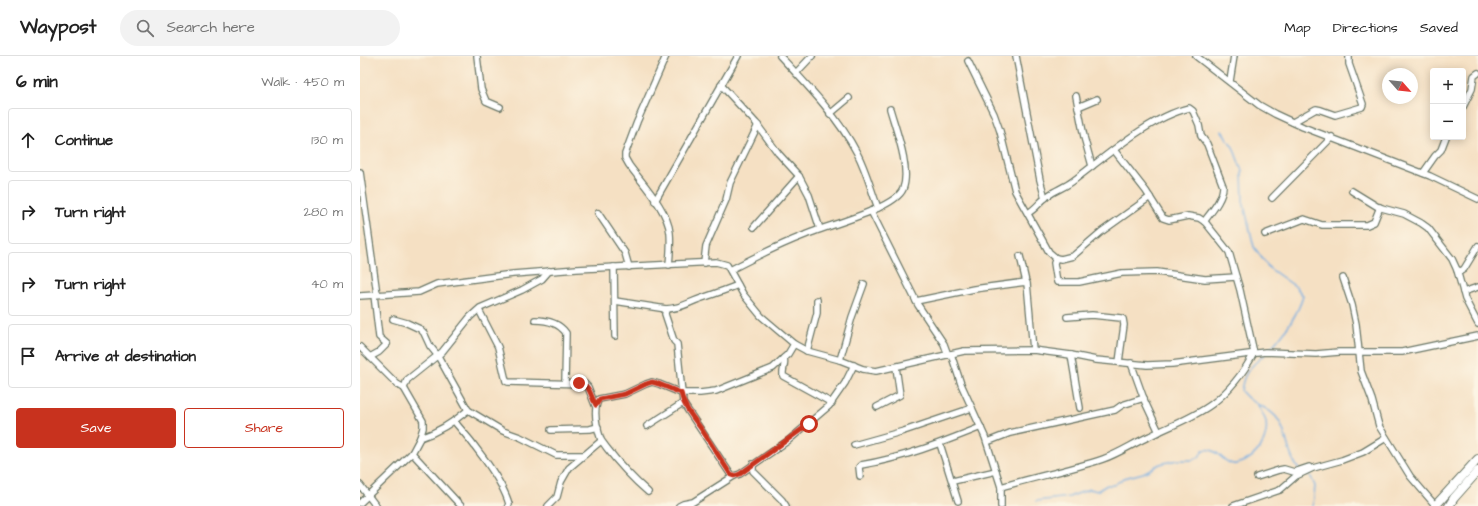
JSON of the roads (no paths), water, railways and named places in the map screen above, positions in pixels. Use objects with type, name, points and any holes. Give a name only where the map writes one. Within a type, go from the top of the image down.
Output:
[{"type":"highway","points":[[1438,504],[1478,459]]},
{"type":"highway","points":[[1449,506],[1454,502],[1478,471]]},
{"type":"street","points":[[477,56],[483,95],[486,101],[500,106]]},
{"type":"street","points":[[666,56],[637,122],[625,154],[625,158],[655,200],[667,222],[670,233],[669,265]]},
{"type":"street","points":[[655,200],[738,56]]},
{"type":"street","points":[[780,56],[796,73],[845,134],[857,153],[878,208]]},
{"type":"street","points":[[796,73],[812,56]]},
{"type":"street","points":[[1016,56],[1040,180],[1045,198]]},
{"type":"street","points":[[1230,82],[1234,56]]},
{"type":"street","points":[[1293,122],[1316,109],[1335,115],[1362,107],[1363,104],[1349,64],[1349,56]]},
{"type":"street","points":[[1197,57],[1219,72],[1259,105],[1275,114],[1363,151],[1448,184],[1478,200]]},
{"type":"street","points":[[968,62],[994,114],[1000,131],[1015,191],[1049,252],[1057,260],[1056,282],[1079,282],[1122,273],[1150,272],[1205,279],[1236,277]]},
{"type":"street","points":[[1464,104],[1472,89],[1474,76],[1478,73]]},
{"type":"street","points":[[721,85],[758,125],[778,153],[799,176],[809,195],[820,229]]},
{"type":"street","points":[[1076,96],[1085,144],[1092,166]]},
{"type":"street","points":[[830,114],[849,98]]},
{"type":"street","points":[[1078,107],[1097,99]]},
{"type":"street","points":[[1028,213],[1045,198],[1070,183],[1156,121],[1189,108],[1193,111],[1199,125],[1201,136],[1207,144],[1223,186],[1223,191],[1205,222]]},
{"type":"street","points":[[730,270],[759,255],[820,229],[878,208],[900,194],[904,183],[904,156],[890,109]]},
{"type":"street","points":[[704,263],[706,246],[726,200],[730,183],[758,125]]},
{"type":"street","points":[[1272,198],[1332,137]]},
{"type":"street","points":[[1423,174],[1441,150],[1445,140]]},
{"type":"street","points":[[1001,487],[1105,458],[1186,420],[1213,404],[1236,380],[1254,353],[1230,252],[1205,222],[1193,216],[1169,220],[1163,218],[1150,197],[1114,150]]},
{"type":"street","points":[[360,172],[376,294],[379,337],[387,344],[379,352],[370,357]]},
{"type":"street","points":[[754,227],[799,176]]},
{"type":"street","points":[[1352,191],[1374,205],[1404,214],[1421,223],[1432,234],[1447,252],[1457,270],[1463,292],[1478,324]]},
{"type":"street","points":[[1057,260],[1073,256],[1101,232],[1150,197]]},
{"type":"street","points":[[1265,234],[1304,219],[1322,225],[1367,225],[1374,222],[1380,207]]},
{"type":"street","points":[[871,211],[916,300],[950,354],[961,384],[987,442],[1001,487],[1001,506]]},
{"type":"street","points":[[598,213],[625,253],[629,266]]},
{"type":"street","points":[[1457,270],[1464,269],[1478,246]]},
{"type":"street","points":[[1020,256],[1026,282],[1033,350]]},
{"type":"street","points":[[360,296],[419,292],[437,284],[451,281],[549,271],[716,262],[727,265],[743,294],[761,316],[794,344],[807,351],[840,360],[863,369],[876,371],[964,351],[1033,350],[1096,360],[1162,365],[1265,352],[1316,354],[1340,352],[1402,352],[1478,336]]},
{"type":"street","points":[[614,267],[615,336]]},
{"type":"street","points":[[404,388],[407,380],[438,356],[470,317],[479,310],[542,279],[549,271]]},
{"type":"street","points":[[1343,278],[1352,305],[1362,375],[1372,400],[1379,426],[1410,476],[1438,504]]},
{"type":"street","points":[[916,300],[974,289],[1026,282]]},
{"type":"street","points":[[840,360],[852,317],[864,284]]},
{"type":"street","points":[[615,301],[666,308],[684,306],[701,298],[738,285]]},
{"type":"street","points":[[1463,292],[1478,288]]},
{"type":"street","points":[[807,351],[817,313],[817,300]]},
{"type":"street","points":[[666,308],[665,314],[676,344],[683,403],[731,475],[734,476]]},
{"type":"street","points":[[479,310],[498,347],[506,381],[585,384],[588,387],[596,405],[596,420],[601,441],[632,478],[648,492]]},
{"type":"street","points":[[1067,317],[1092,315],[1123,319],[1124,325],[1119,362]]},
{"type":"street","points":[[393,319],[407,322],[420,329],[438,356],[468,410],[503,431],[520,437],[556,455],[584,456]]},
{"type":"street","points":[[535,320],[542,320],[556,324],[566,333],[565,384]]},
{"type":"street","points":[[596,405],[600,399],[625,394],[652,382],[681,393],[716,391],[774,368],[784,358],[794,344]]},
{"type":"street","points":[[360,346],[397,384],[404,388],[423,420],[423,428],[420,438],[412,453],[360,503]]},
{"type":"street","points":[[1071,355],[1080,408]]},
{"type":"street","points":[[784,358],[786,364],[782,372],[783,376],[832,403]]},
{"type":"street","points":[[1131,363],[1159,432]]},
{"type":"street","points":[[679,506],[693,502],[734,476],[740,474],[799,432],[832,403],[845,383],[854,365]]},
{"type":"street","points":[[877,407],[900,395],[896,367]]},
{"type":"street","points":[[987,442],[1010,433],[1115,410],[1122,405],[1144,398]]},
{"type":"street","points":[[647,426],[683,403]]},
{"type":"street","points":[[854,445],[904,431],[972,408]]},
{"type":"street","points":[[420,438],[430,435],[454,421],[468,410]]},
{"type":"street","points":[[454,421],[495,474],[508,499],[508,506]]},
{"type":"street","points":[[551,430],[590,429],[598,427]]},
{"type":"street","points":[[860,476],[859,467],[861,465],[897,458],[940,444],[981,427]]},
{"type":"street","points":[[1233,506],[1280,490],[1295,474],[1363,452],[1386,438]]},
{"type":"street","points":[[548,506],[557,497],[561,482],[569,468],[601,441]]},
{"type":"street","points":[[940,444],[958,501]]},
{"type":"street","points":[[412,453],[461,506]]},
{"type":"street","points":[[754,464],[753,471],[782,500],[786,506]]},
{"type":"street","points":[[1257,477],[1284,469],[1295,474]]},
{"type":"street","points":[[952,481],[996,471]]},
{"type":"street","points":[[360,485],[376,506]]},
{"type":"waterway","points":[[1222,131],[1233,147],[1242,171],[1243,201],[1254,247],[1269,268],[1296,287],[1303,296],[1289,325],[1268,351]]},
{"type":"waterway","points":[[1265,354],[1246,373],[1241,391],[1253,402],[1273,414],[1279,421],[1292,458],[1299,469]]},
{"type":"waterway","points":[[1036,501],[1069,497],[1090,489],[1097,491],[1107,485],[1114,485],[1124,478],[1143,473],[1160,464],[1177,460],[1192,460],[1199,457],[1203,450],[1212,450],[1233,464],[1247,460],[1257,452],[1266,435],[1265,418],[1258,405]]},
{"type":"waterway","points":[[1307,474],[1310,475],[1315,486],[1313,506]]}]
